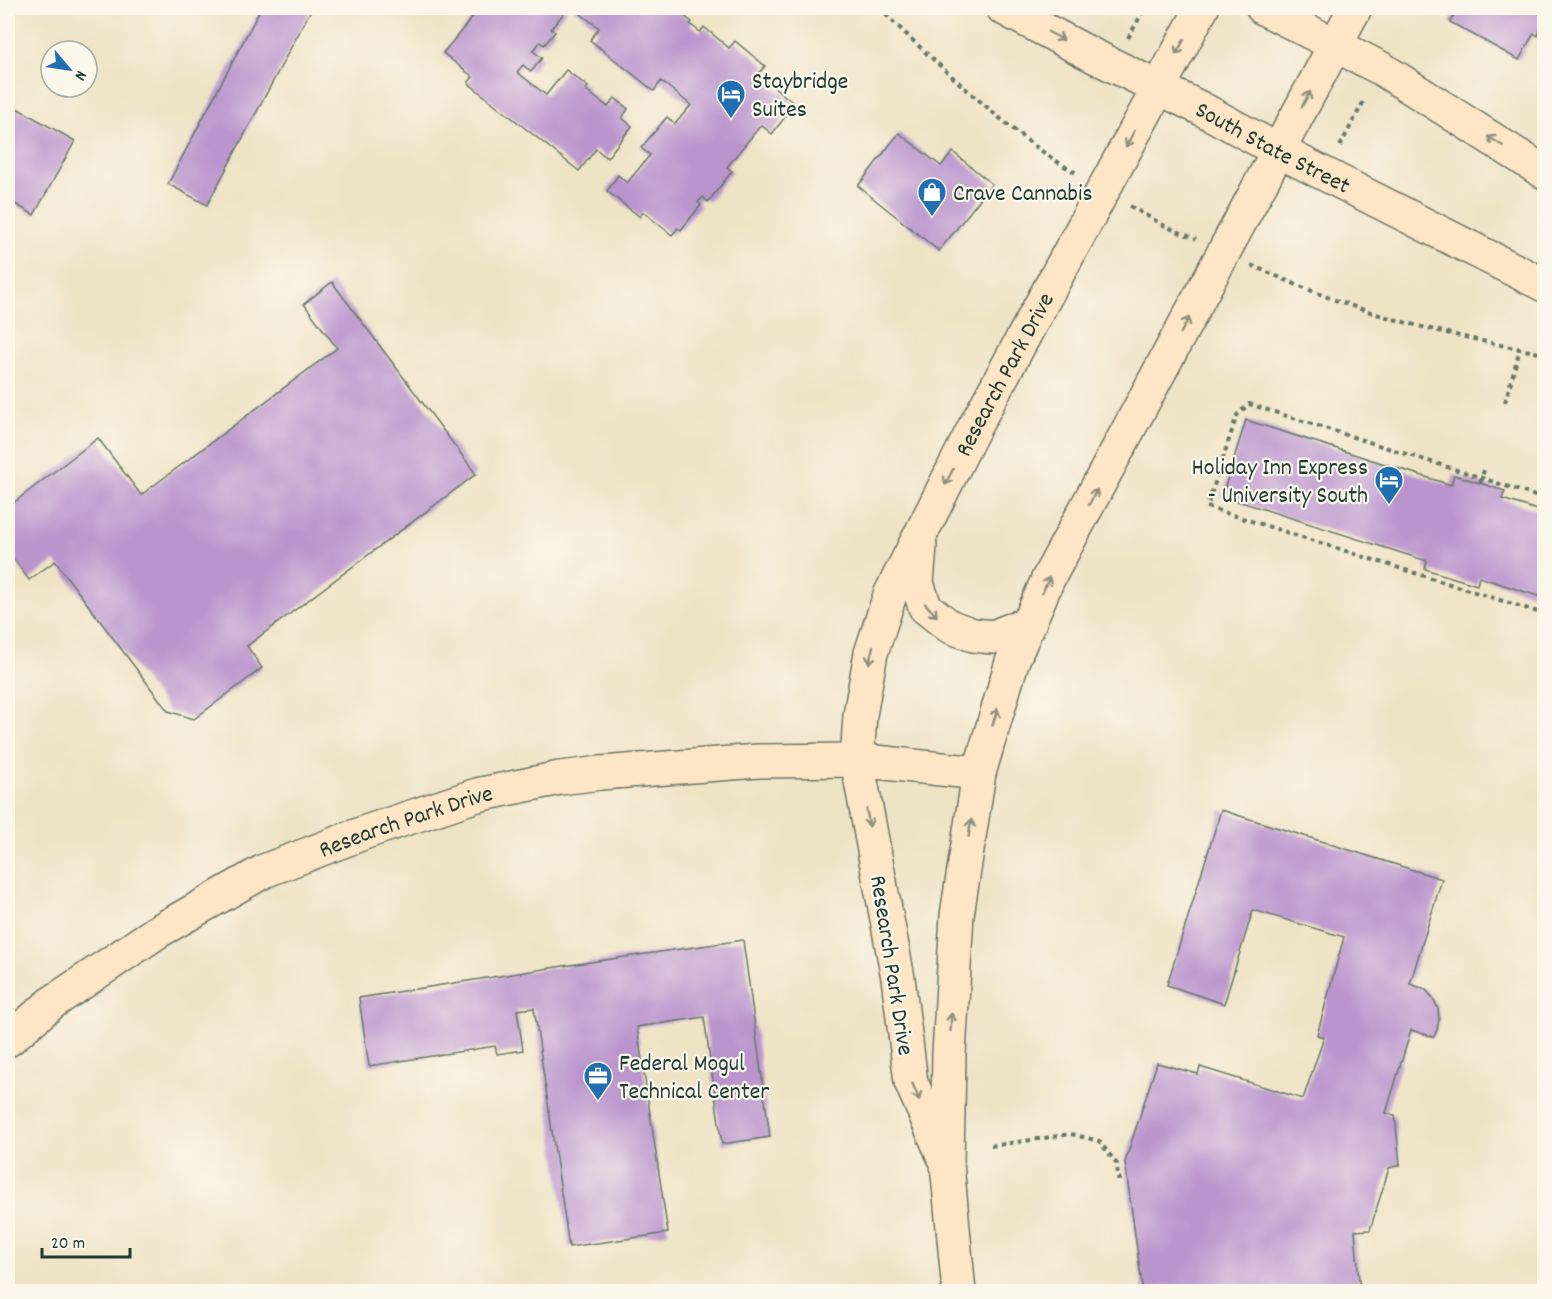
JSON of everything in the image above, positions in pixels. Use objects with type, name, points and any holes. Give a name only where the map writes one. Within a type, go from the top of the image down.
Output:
[{"type":"street","name":"South State Street","points":[[1003,8],[1545,285]]},
{"type":"street","name":"Research Park Drive","points":[[947,1164],[911,1082],[898,978],[857,760],[860,715],[871,653],[890,595],[974,428],[1202,8]]},
{"type":"street","points":[[1263,8],[1382,69],[1545,172]]},
{"type":"street","name":"Research Park Drive","points":[[959,1292],[947,1164],[949,1054],[957,915],[979,773],[1012,662],[1048,579],[1355,8]]},
{"type":"street","points":[[1413,218],[1545,269]]},
{"type":"street","points":[[920,534],[917,583],[926,607],[949,626],[973,635],[993,637],[1030,622]]},
{"type":"street","name":"Research Park Drive","points":[[8,1040],[53,1002],[151,937],[264,872],[366,832],[477,795],[560,778],[601,773],[758,761],[857,760],[979,773]]},
{"type":"path","points":[[879,8],[951,76],[1006,123],[1081,176]]},
{"type":"path","points":[[1125,44],[1145,8]]},
{"type":"path","points":[[1338,148],[1365,99]]},
{"type":"path","points":[[1127,204],[1165,226],[1196,239]]},
{"type":"path","points":[[1244,262],[1317,293],[1371,312],[1458,335],[1545,354]]},
{"type":"path","points":[[1505,402],[1520,349]]},
{"type":"path","points":[[1545,499],[1481,481],[1249,404],[1237,415],[1207,507],[1545,614]]},
{"type":"path","points":[[1481,481],[1485,467]]},
{"type":"path","points":[[991,1146],[1071,1134],[1099,1142],[1117,1164],[1118,1179],[1127,1178]]},
{"type":"building","points":[[261,8],[312,8],[207,205],[168,184]]},
{"type":"building","points":[[480,8],[568,8],[551,29],[555,32],[544,45],[540,42],[533,51],[542,58],[531,72],[523,65],[517,72],[546,95],[566,70],[608,107],[615,98],[628,109],[622,118],[632,126],[607,158],[596,149],[579,171],[468,83],[473,77],[443,53]]},
{"type":"building","name":"Staybridge Suites","points":[[573,8],[674,8],[692,22],[690,24],[700,32],[704,27],[729,48],[735,41],[765,66],[758,74],[795,104],[772,134],[761,125],[727,167],[732,171],[708,202],[703,197],[698,202],[701,205],[681,230],[678,228],[672,235],[643,212],[640,217],[607,191],[618,175],[627,183],[650,155],[641,148],[667,117],[675,124],[691,105],[661,81],[654,91],[590,40],[599,28]]},
{"type":"building","points":[[1458,8],[1544,8],[1544,33],[1540,30],[1538,36],[1534,33],[1519,60],[1450,22]]},
{"type":"building","points":[[8,103],[75,141],[34,215],[8,200]]},
{"type":"building","name":"Crave Cannabis","points":[[899,133],[941,166],[953,152],[992,184],[939,251],[858,186]]},
{"type":"building","points":[[332,282],[476,474],[247,646],[262,668],[194,719],[168,711],[55,561],[29,580],[8,551],[8,507],[98,438],[141,495],[337,348],[304,304]]},
{"type":"building","name":"Holiday Inn Express - University South","points":[[1246,420],[1451,485],[1454,475],[1505,491],[1502,499],[1544,512],[1544,598],[1479,577],[1477,585],[1425,569],[1427,561],[1222,496]]},
{"type":"building","points":[[1221,810],[1442,879],[1410,984],[1425,989],[1433,998],[1438,1009],[1437,1030],[1434,1037],[1411,1030],[1386,1113],[1395,1116],[1400,1165],[1389,1168],[1370,1230],[1355,1231],[1360,1292],[1143,1292],[1125,1162],[1157,1063],[1198,1074],[1200,1067],[1303,1099],[1324,1037],[1317,1035],[1344,937],[1253,910],[1224,1004],[1167,985]]},
{"type":"building","name":"Federal Mogul Technical Center","points":[[743,940],[770,1137],[722,1144],[704,1017],[637,1027],[668,1233],[569,1247],[534,1008],[517,1010],[523,1050],[497,1054],[495,1046],[369,1066],[359,998]]},
{"type":"place","name":"Staybridge Suites","points":[[731,120]]},
{"type":"place","name":"Crave Cannabis","points":[[932,218]]},
{"type":"place","name":"Holiday Inn Express - University South","points":[[1389,506]]},
{"type":"place","name":"Federal Mogul Technical Center","points":[[598,1102]]}]
